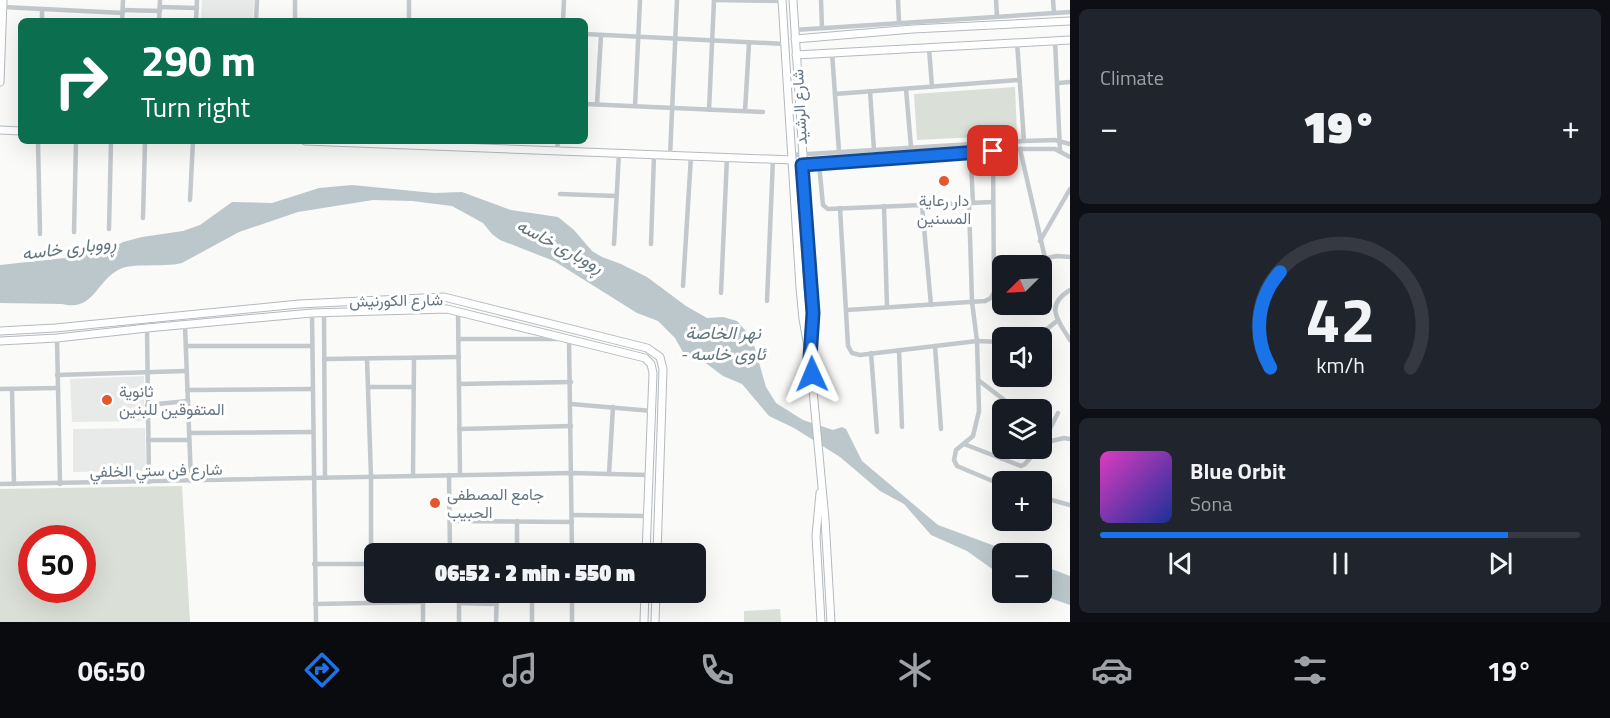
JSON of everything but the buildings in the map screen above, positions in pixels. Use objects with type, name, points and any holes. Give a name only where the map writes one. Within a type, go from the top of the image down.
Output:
[{"type":"main road","name":"شارع الرشيد","points":[[793,0],[794,30],[798,39],[802,165],[813,313],[810,358]]},
{"type":"main road","name":"شارع الرشيد","points":[[782,1],[803,319],[810,358]]},
{"type":"main road","points":[[0,82],[2,9]]},
{"type":"main road","points":[[798,39],[889,31],[1070,21]]},
{"type":"main road","points":[[889,22],[889,31]]},
{"type":"main road","points":[[799,55],[1070,40]]},
{"type":"main road","points":[[0,130],[18,131]]},
{"type":"main road","points":[[444,144],[792,160]]},
{"type":"main road","name":"شارع الكورنيش","points":[[0,332],[299,304],[444,297],[647,348],[656,353],[662,362],[663,369],[657,543]]},
{"type":"main road","points":[[410,299],[411,310]]},
{"type":"main road","name":"شارع الكورنيش","points":[[0,341],[57,339],[147,328],[312,313],[447,309],[648,360],[653,373],[647,543]]},
{"type":"main road","points":[[236,310],[237,321]]},
{"type":"main road","points":[[810,358],[825,519],[831,622]]},
{"type":"main road","points":[[821,488],[816,537],[821,622]]},
{"type":"main road","points":[[644,622],[645,603]]},
{"type":"main road","points":[[655,622],[656,603]]},
{"type":"street","points":[[122,18],[123,0]]},
{"type":"street","points":[[159,18],[160,0]]},
{"type":"street","points":[[196,18],[197,0]]},
{"type":"street","points":[[256,18],[257,0]]},
{"type":"street","points":[[295,0],[295,18]]},
{"type":"street","points":[[409,0],[409,18]]},
{"type":"street","points":[[563,18],[564,0]]},
{"type":"street","points":[[635,106],[640,0]]},
{"type":"street","points":[[670,156],[677,0]]},
{"type":"street","points":[[709,110],[714,0],[782,1]]},
{"type":"street","points":[[820,0],[822,27]]},
{"type":"street","points":[[898,0],[899,22]]},
{"type":"street","points":[[996,0],[997,16]]},
{"type":"street","points":[[1053,0],[1054,13]]},
{"type":"street","points":[[2,9],[123,12],[197,8]]},
{"type":"street","points":[[42,10],[42,18]]},
{"type":"street","points":[[80,12],[80,18]]},
{"type":"street","points":[[794,30],[889,22],[1070,12]]},
{"type":"street","points":[[588,34],[785,44]]},
{"type":"street","points":[[597,104],[601,35]]},
{"type":"street","points":[[1055,40],[1060,151]]},
{"type":"street","points":[[1017,42],[1024,141]]},
{"type":"street","points":[[745,111],[749,43]]},
{"type":"street","points":[[929,47],[932,87]]},
{"type":"street","points":[[832,52],[839,152]]},
{"type":"street","points":[[835,94],[1019,80]]},
{"type":"street","points":[[1058,83],[1070,82]]},
{"type":"street","points":[[906,89],[911,147]]},
{"type":"street","points":[[870,92],[874,150]]},
{"type":"street","points":[[588,104],[762,112]]},
{"type":"street","points":[[792,160],[802,154],[1024,141],[1070,142]]},
{"type":"street","points":[[38,144],[40,234]]},
{"type":"street","points":[[74,232],[76,144]]},
{"type":"street","points":[[109,229],[111,144]]},
{"type":"street","points":[[143,218],[145,144]]},
{"type":"street","points":[[190,200],[193,144]]},
{"type":"street","points":[[557,150],[558,144]]},
{"type":"street","points":[[970,144],[972,302],[977,341],[978,421],[973,436],[956,450],[954,460],[957,466],[992,481]]},
{"type":"street","points":[[792,160],[802,165],[1050,148],[1070,157]]},
{"type":"street","points":[[1020,149],[1044,255]]},
{"type":"street","points":[[846,310],[972,302],[988,300],[993,295],[993,151]]},
{"type":"street","points":[[845,152],[846,162]]},
{"type":"street","points":[[614,244],[619,153]]},
{"type":"street","points":[[651,244],[654,155]]},
{"type":"street","points":[[683,286],[691,156]]},
{"type":"street","points":[[721,293],[727,157]]},
{"type":"street","points":[[767,302],[773,159]]},
{"type":"street","points":[[819,164],[823,205],[828,209],[993,202]]},
{"type":"street","points":[[1040,241],[1070,189]]},
{"type":"street","points":[[561,194],[616,196]]},
{"type":"street","points":[[922,205],[931,305]]},
{"type":"street","points":[[884,206],[887,307]]},
{"type":"street","points":[[840,208],[849,350],[856,355],[977,341],[992,342]]},
{"type":"street","points":[[1052,258],[1070,257]]},
{"type":"street","points":[[1070,290],[1056,301],[1058,320],[1070,340]]},
{"type":"street","points":[[458,311],[460,474]]},
{"type":"street","points":[[312,313],[312,479],[316,622]]},
{"type":"street","points":[[324,313],[325,478]]},
{"type":"street","points":[[1049,327],[1058,320]]},
{"type":"street","points":[[185,326],[191,481]]},
{"type":"street","points":[[147,328],[149,482]]},
{"type":"street","points":[[57,339],[60,484]]},
{"type":"street","points":[[458,339],[571,339],[572,543]]},
{"type":"street","points":[[186,346],[312,346]]},
{"type":"street","points":[[935,346],[940,429]]},
{"type":"street","points":[[899,350],[902,427]]},
{"type":"street","points":[[871,353],[877,432]]},
{"type":"street","points":[[324,359],[459,357]]},
{"type":"street","points":[[412,476],[414,358]]},
{"type":"street","points":[[367,359],[373,543]]},
{"type":"street","points":[[57,375],[186,371]]},
{"type":"street","points":[[978,380],[1003,399]]},
{"type":"street","points":[[459,384],[571,382]]},
{"type":"street","points":[[368,387],[413,387]]},
{"type":"street","points":[[0,389],[57,388]]},
{"type":"street","points":[[12,389],[14,484]]},
{"type":"street","points":[[187,390],[312,389]]},
{"type":"street","points":[[147,405],[188,401]]},
{"type":"street","points":[[571,404],[652,411]]},
{"type":"street","points":[[609,474],[613,408]]},
{"type":"street","points":[[1052,424],[1058,412]]},
{"type":"street","points":[[459,429],[571,426]]},
{"type":"street","points":[[189,433],[312,432]]},
{"type":"street","points":[[1052,442],[1064,438],[1070,439]]},
{"type":"street","points":[[148,440],[189,440]]},
{"type":"street","points":[[964,444],[992,455]]},
{"type":"street","points":[[1002,459],[1023,466],[1029,459]]},
{"type":"street","name":"شارع فن ستي الخلفي","points":[[0,484],[460,474],[649,475]]},
{"type":"street","points":[[450,475],[450,543]]},
{"type":"street","points":[[1052,500],[1070,505]]},
{"type":"street","points":[[572,515],[647,516]]},
{"type":"street","points":[[450,521],[572,522]]},
{"type":"street","points":[[517,521],[517,543]]},
{"type":"street","points":[[314,564],[364,564]]},
{"type":"street","points":[[315,604],[369,603]]},
{"type":"street","points":[[423,603],[423,622]]},
{"type":"street","points":[[459,622],[459,603],[496,604],[496,622]]},
{"type":"street","points":[[532,603],[532,622]]},
{"type":"street","points":[[572,603],[572,622]]},
{"type":"shaded area","points":[[202,0],[254,0],[253,18],[201,18]]},
{"type":"shaded area","points":[[1015,87],[1017,135],[917,140],[914,94]]},
{"type":"shaded area","name":"ثانوية المتفوقين للبنين","points":[[144,376],[144,421],[72,422],[70,379]]},
{"type":"shaded area","points":[[145,428],[146,471],[73,472],[73,429]]},
{"type":"shaded area","points":[[182,486],[190,622],[0,622],[0,489]]},
{"type":"shaded area","points":[[780,609],[781,622],[744,622],[744,611]]},
{"type":"water","name":"نهر الخاصة - ئاوی خاسە","points":[[352,185],[434,193],[462,192],[511,210],[558,217],[574,230],[592,251],[647,277],[686,306],[707,318],[723,317],[737,321],[752,338],[766,387],[776,403],[803,420],[833,430],[842,427],[846,429],[862,461],[938,525],[992,545],[992,569],[967,551],[931,535],[904,504],[880,491],[840,457],[794,428],[769,416],[742,384],[723,376],[703,361],[684,354],[675,338],[658,321],[637,313],[554,261],[500,240],[483,223],[452,206],[412,201],[373,200],[298,212],[239,232],[182,263],[131,266],[118,270],[81,304],[0,303],[0,265],[74,257],[142,237],[183,231],[200,225],[232,202],[272,203],[319,188]]},
{"type":"water","points":[[1052,569],[1070,576],[1070,605],[1052,599]]},
{"type":"place","name":"دار رعاية المسنين","points":[[944,181]]},
{"type":"place","name":"ثانوية المتفوقين للبنين","points":[[107,400]]},
{"type":"place","name":"جامع المصطفى الحبيب","points":[[435,503]]},
{"type":"route","points":[[812,374],[810,358],[813,313],[802,165],[993,151]]},
{"type":"water label","name":"ڕووباری خاسە","points":[[560,246]]},
{"type":"water label","name":"ڕووباری خاسە","points":[[69,248]]}]
